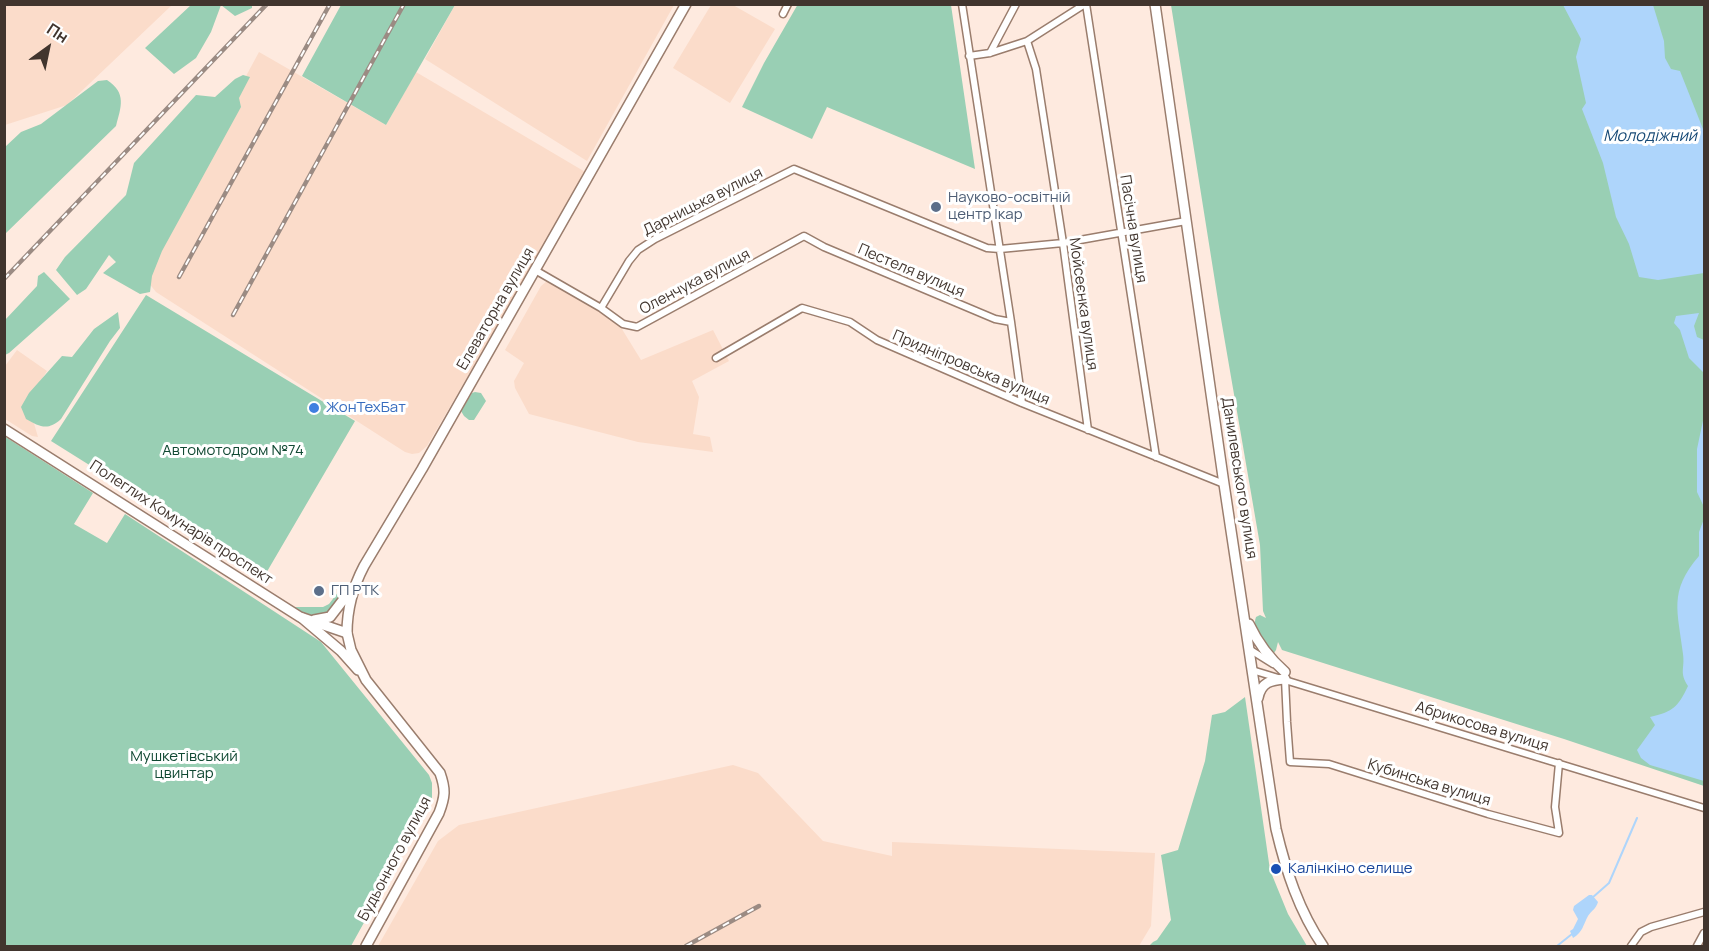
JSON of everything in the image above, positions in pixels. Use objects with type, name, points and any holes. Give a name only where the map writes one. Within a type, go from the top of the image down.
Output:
[{"type":"main road","name":"Елеваторна вулиця","points":[[347,633],[349,611],[356,582],[686,4]]},
{"type":"main road","name":"Данилевського вулиця","points":[[1155,4],[1276,829],[1295,895],[1323,946]]},
{"type":"main road","name":"Полеглих Комунарів проспект","points":[[4,429],[300,617],[347,633]]},
{"type":"main road","points":[[300,617],[319,620],[330,616],[347,597],[356,582]]},
{"type":"main road","points":[[1244,612],[1255,638],[1285,675],[1267,682],[1259,692],[1257,703]]},
{"type":"main road","points":[[300,617],[341,651],[366,680]]},
{"type":"main road","name":"Будьонного вулиця","points":[[347,633],[351,650],[366,680],[440,773],[445,786],[444,800],[439,813],[366,946]]},
{"type":"street","points":[[783,14],[788,4]]},
{"type":"street","points":[[962,4],[1022,403]]},
{"type":"street","points":[[990,53],[1016,4]]},
{"type":"street","points":[[969,56],[990,53],[1028,41],[1086,4]]},
{"type":"street","name":"Пасічна вулиця","points":[[1086,4],[1156,457]]},
{"type":"street","name":"Мойсеєнка вулиця","points":[[1028,41],[1036,69],[1063,243],[1088,430]]},
{"type":"street","name":"Дарницька вулиця","points":[[601,308],[638,250],[654,239],[794,169],[987,248],[1000,249],[1063,243],[1186,221]]},
{"type":"street","name":"Оленчука вулиця","points":[[535,270],[601,308],[623,324],[637,327],[804,236]]},
{"type":"street","name":"Пестеля вулиця","points":[[804,236],[824,247],[995,319],[1011,322]]},
{"type":"street","name":"Придніпровська вулиця","points":[[716,358],[802,308],[850,322],[877,340],[1022,403],[1224,484]]},
{"type":"street","points":[[1250,649],[1285,675]]},
{"type":"street","points":[[1252,670],[1285,675]]},
{"type":"street","name":"Абрикосова вулиця","points":[[1285,675],[1309,686],[1704,808]]},
{"type":"street","name":"Кубинська вулиця","points":[[1285,675],[1290,762],[1329,764],[1488,814],[1559,833],[1555,807],[1559,763]]},
{"type":"street","points":[[1631,946],[1641,932],[1651,927],[1704,912]]},
{"type":"street","points":[[1697,946],[1704,933]]},
{"type":"shaded area","points":[[5,4],[172,5],[67,105],[5,125]]},
{"type":"shaded area","points":[[455,5],[674,5],[587,161],[425,59]]},
{"type":"shaded area","points":[[711,5],[733,5],[775,29],[730,103],[673,68]]},
{"type":"shaded area","points":[[259,52],[386,125],[416,72],[587,173],[427,446],[419,453],[405,452],[156,292],[148,282],[143,267]]},
{"type":"shaded area","points":[[547,281],[617,321],[641,360],[713,330],[729,361],[692,381],[699,397],[693,434],[710,437],[713,452],[638,442],[529,414],[515,388],[514,381],[524,363],[505,350],[541,286]]},
{"type":"shaded area","points":[[17,350],[47,371],[37,387],[33,420],[38,437],[32,436],[5,419],[5,366]]},
{"type":"shaded area","points":[[733,765],[758,773],[823,841],[892,856],[892,842],[1155,853],[1151,926],[1139,946],[378,946],[438,841],[459,825]]},
{"type":"green space","points":[[798,4],[951,5],[975,169],[827,107],[812,139],[742,107]]},
{"type":"green space","points":[[191,5],[221,5],[211,32],[196,58],[174,74],[145,48]]},
{"type":"green space","points":[[221,5],[252,5],[252,8],[235,16]]},
{"type":"green space","points":[[341,5],[455,5],[386,125],[302,76]]},
{"type":"green space","points":[[1171,5],[1704,5],[1704,786],[1282,650],[1278,642],[1272,656],[1262,643],[1255,627],[1256,617],[1260,615],[1266,618],[1263,611],[1260,545]]},
{"type":"green space","points":[[243,75],[250,77],[239,98],[241,107],[162,251],[152,276],[150,292],[140,294],[103,273],[116,262],[109,255],[86,289],[77,295],[56,270],[65,257],[126,195],[134,163],[196,95],[215,97]]},
{"type":"green space","points":[[107,80],[120,95],[121,107],[116,126],[5,234],[5,147],[21,132],[41,124],[98,81]]},
{"type":"green space","points":[[44,272],[70,299],[5,355],[5,320],[37,286],[38,276]]},
{"type":"green space","name":"Автомотодром №74","points":[[146,295],[355,421],[265,575],[51,441]]},
{"type":"green space","points":[[118,312],[120,328],[61,419],[52,425],[44,426],[26,419],[21,407],[29,393],[62,356],[72,357],[94,329]]},
{"type":"green space","points":[[472,393],[481,393],[486,401],[474,420],[469,420],[461,411]]},
{"type":"green space","name":"Мушкетівський цвинтар","points":[[4,436],[93,493],[74,524],[107,543],[125,514],[321,642],[429,775],[432,783],[432,800],[351,946],[5,946]]},
{"type":"green space","points":[[339,591],[344,592],[334,607],[323,616],[311,616],[293,607],[323,607],[329,604]]},
{"type":"green space","points":[[1245,697],[1270,870],[1288,914],[1307,946],[1149,946],[1157,940],[1171,920],[1161,855],[1178,850],[1205,761],[1212,715],[1225,712]]},
{"type":"water","name":"Молодіжний","points":[[1563,5],[1653,5],[1664,41],[1665,58],[1671,69],[1680,71],[1703,129],[1704,273],[1658,280],[1639,277],[1629,244],[1616,217],[1603,163],[1582,109],[1586,103],[1576,57],[1581,39]]},
{"type":"water","points":[[1699,313],[1694,326],[1697,337],[1704,340],[1704,373],[1689,358],[1680,330],[1674,323],[1676,316]]},
{"type":"water","points":[[1704,416],[1704,507],[1697,492],[1697,449]]},
{"type":"water","points":[[1704,519],[1704,781],[1650,765],[1641,758],[1637,750],[1655,725],[1650,717],[1674,708],[1688,686],[1683,674],[1678,614],[1679,591],[1689,569],[1699,556],[1699,532]]},
{"type":"water","points":[[1592,895],[1598,902],[1581,931],[1573,938],[1570,931],[1578,919],[1573,910],[1574,906]]},
{"type":"waterway","points":[[1592,898],[1609,883],[1637,818]]},
{"type":"waterway","points":[[1557,946],[1572,934]]},
{"type":"railway","points":[[4,279],[267,4]]},
{"type":"railway","points":[[179,277],[330,4]]},
{"type":"railway","points":[[233,315],[404,4]]},
{"type":"railway","points":[[686,946],[759,906]]},
{"type":"place","name":"Науково-освітній центр Ікар","points":[[936,207]]},
{"type":"place","name":"ЖонТехБат","points":[[314,408]]},
{"type":"place","name":"ГП РТК","points":[[319,591]]},
{"type":"place","name":"Калінкіно селище","points":[[1276,869]]}]
